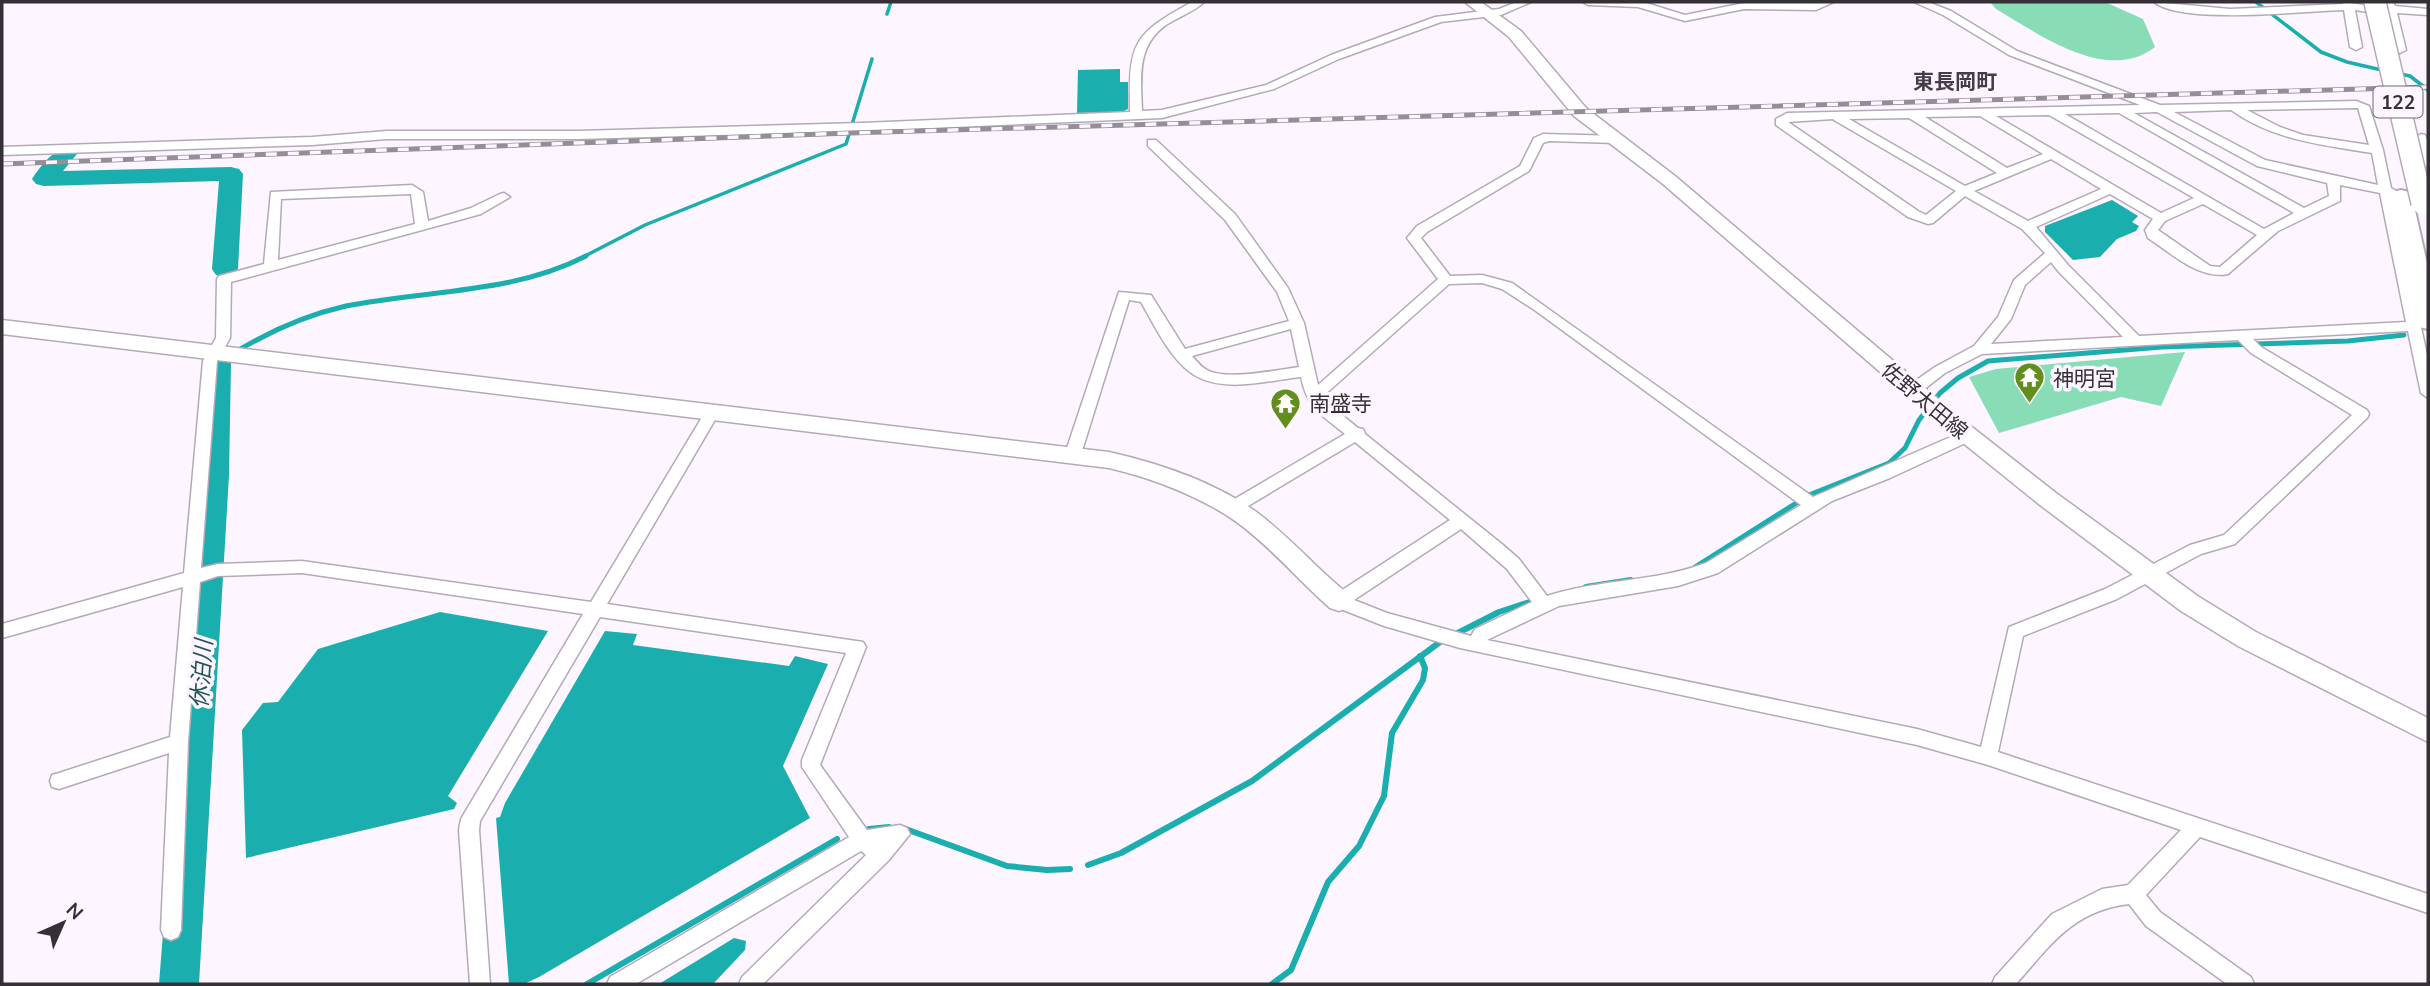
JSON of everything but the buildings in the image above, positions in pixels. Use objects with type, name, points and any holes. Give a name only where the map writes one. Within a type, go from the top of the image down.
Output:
[{"type":"highway","name":"122","points":[[2353,3],[2409,197],[2428,232]]},
{"type":"highway","name":"122","points":[[2388,7],[2421,324]]},
{"type":"street","points":[[1136,116],[1135,60],[1144,37],[1160,22],[1199,2]]},
{"type":"street","name":"佐野太田線","points":[[1472,2],[1515,34],[1580,112],[1669,180],[1967,436],[2190,604],[2247,639],[2428,731]]},
{"type":"street","points":[[2,151],[312,141],[387,135],[729,131],[1162,114],[1270,87],[1335,57],[1439,19],[1491,14],[1526,2]]},
{"type":"street","points":[[1588,2],[1639,4],[1685,18],[1744,6],[1779,4],[1816,7],[1829,2]]},
{"type":"street","points":[[1919,2],[1947,13],[2013,53],[2160,109],[2261,163],[2289,172],[2333,178],[2409,197]]},
{"type":"street","points":[[2159,2],[2186,9],[2267,10],[2353,3],[2428,12]]},
{"type":"street","points":[[2353,3],[2356,47]]},
{"type":"street","points":[[2388,7],[2399,50]]},
{"type":"street","points":[[2052,154],[1963,191],[1928,220],[1913,214],[1780,122],[1787,117],[2356,104],[2365,109],[2377,150],[2409,197]]},
{"type":"street","points":[[2233,107],[2276,130],[2301,138],[2377,150]]},
{"type":"street","points":[[2121,110],[2305,214]]},
{"type":"street","points":[[2051,111],[2266,235]]},
{"type":"street","points":[[1981,113],[2160,218]]},
{"type":"street","points":[[1913,114],[2006,173]]},
{"type":"street","points":[[1836,117],[2027,226],[2039,236],[2063,268],[2135,340]]},
{"type":"street","points":[[1446,280],[1414,238],[1422,229],[1525,168],[1538,141],[1547,137],[1616,139]]},
{"type":"street","points":[[2421,138],[2428,163]]},
{"type":"street","points":[[1152,143],[1230,217],[1283,291],[1297,323],[1313,397],[1322,408],[1358,433],[1513,564],[1544,604]]},
{"type":"street","points":[[2203,199],[2160,218],[2151,230],[2153,235],[2216,273],[2223,271],[2273,228],[2336,198],[2333,178]]},
{"type":"street","points":[[271,265],[275,195],[412,189],[417,192],[422,226]]},
{"type":"street","points":[[2027,226],[2111,189]]},
{"type":"street","points":[[171,930],[179,742],[195,577],[210,360],[223,338],[224,279],[475,211],[504,197]]},
{"type":"street","points":[[1913,390],[1940,370],[1979,349],[2004,319],[2019,283],[2053,253]]},
{"type":"street","points":[[1313,397],[1446,280],[1482,279],[1507,285],[1812,505]]},
{"type":"street","points":[[1073,454],[1124,295],[1146,298],[1183,354],[1199,371],[1213,378],[1309,370]]},
{"type":"street","points":[[1183,354],[1297,323]]},
{"type":"street","points":[[1979,349],[2421,324],[2428,393]]},
{"type":"street","points":[[2,327],[1073,454],[1126,464],[1232,508],[1249,519],[1339,601],[1414,629],[1917,737],[1988,757],[2428,904]]},
{"type":"street","points":[[1988,757],[2015,632],[2110,594],[2196,549],[2229,540],[2362,414],[2256,350],[2241,335]]},
{"type":"street","points":[[480,984],[469,830],[471,819],[597,611],[712,413]]},
{"type":"street","points":[[1232,508],[1358,433]]},
{"type":"street","points":[[1476,643],[1481,634],[1544,604],[1623,587],[1671,582],[1696,575],[1712,568],[1826,497],[1885,474],[1967,436]]},
{"type":"street","points":[[1339,601],[1462,520]]},
{"type":"street","points":[[2,631],[218,570],[302,567],[858,647],[811,760],[811,767],[862,840],[881,855]]},
{"type":"street","points":[[59,781],[179,742]]},
{"type":"street","points":[[2002,984],[2059,921],[2102,898],[2133,894],[2192,832],[2194,825]]},
{"type":"street","points":[[618,984],[862,840],[900,834],[750,984]]},
{"type":"street","points":[[2133,894],[2153,919],[2244,984]]},
{"type":"green space","points":[[1990,2],[2105,2],[2143,19],[2155,47],[2136,57],[2117,60],[2074,52],[1996,9]]},
{"type":"green space","name":"神明宮","points":[[2185,352],[2161,406],[2121,397],[1999,433],[1969,377],[1996,369]]},
{"type":"water","points":[[1120,69],[1120,82],[1128,82],[1128,109],[1122,112],[1077,113],[1078,70]]},
{"type":"water","points":[[2112,200],[2138,216],[2132,222],[2139,226],[2136,231],[2117,239],[2100,257],[2073,260],[2045,232],[2045,226]]},
{"type":"water","points":[[440,612],[548,631],[448,796],[457,803],[454,809],[246,858],[242,730],[263,703],[278,702],[318,649]]},
{"type":"water","points":[[605,631],[637,634],[633,645],[789,666],[795,656],[828,664],[783,766],[810,818],[539,977],[524,984],[509,984],[496,818],[500,817],[505,803]]},
{"type":"water","points":[[734,938],[746,941],[745,950],[713,984],[659,984]]},
{"type":"waterway","points":[[887,14],[891,2]]},
{"type":"waterway","points":[[2256,2],[2321,52],[2347,62],[2386,71]]},
{"type":"waterway","points":[[583,257],[645,225],[846,144],[872,59]]},
{"type":"waterway","points":[[2396,73],[2410,76],[2428,90]]},
{"type":"waterway","name":"休泊川","points":[[66,154],[44,179],[231,174],[225,269]]},
{"type":"waterway","points":[[237,351],[290,324],[331,310],[529,278],[586,256]]},
{"type":"waterway","points":[[1695,567],[1809,495],[1889,463],[1905,448],[1919,420],[1940,393],[1958,378],[1988,361],[2162,347],[2348,341],[2404,335]]},
{"type":"waterway","name":"休泊川","points":[[179,984],[214,475],[217,363]]},
{"type":"waterway","points":[[1586,587],[1631,580]]},
{"type":"waterway","points":[[1420,657],[1440,642],[1499,612],[1536,600]]},
{"type":"waterway","points":[[1088,865],[1121,853],[1252,781],[1420,657]]},
{"type":"waterway","points":[[1272,984],[1291,970],[1328,882],[1359,846],[1384,796],[1392,733],[1423,680],[1425,668],[1420,657]]},
{"type":"waterway","points":[[869,829],[889,827]]},
{"type":"waterway","points":[[903,828],[1007,866],[1070,869]]},
{"type":"waterway","points":[[587,984],[837,839]]},
{"type":"railway","points":[[2,164],[850,133],[2428,87]]},
{"type":"place","name":"神明宮","points":[[2030,405]]},
{"type":"place","name":"南盛寺","points":[[1286,430]]},
{"type":"district","name":"東長岡町","points":[[1955,81]]}]
